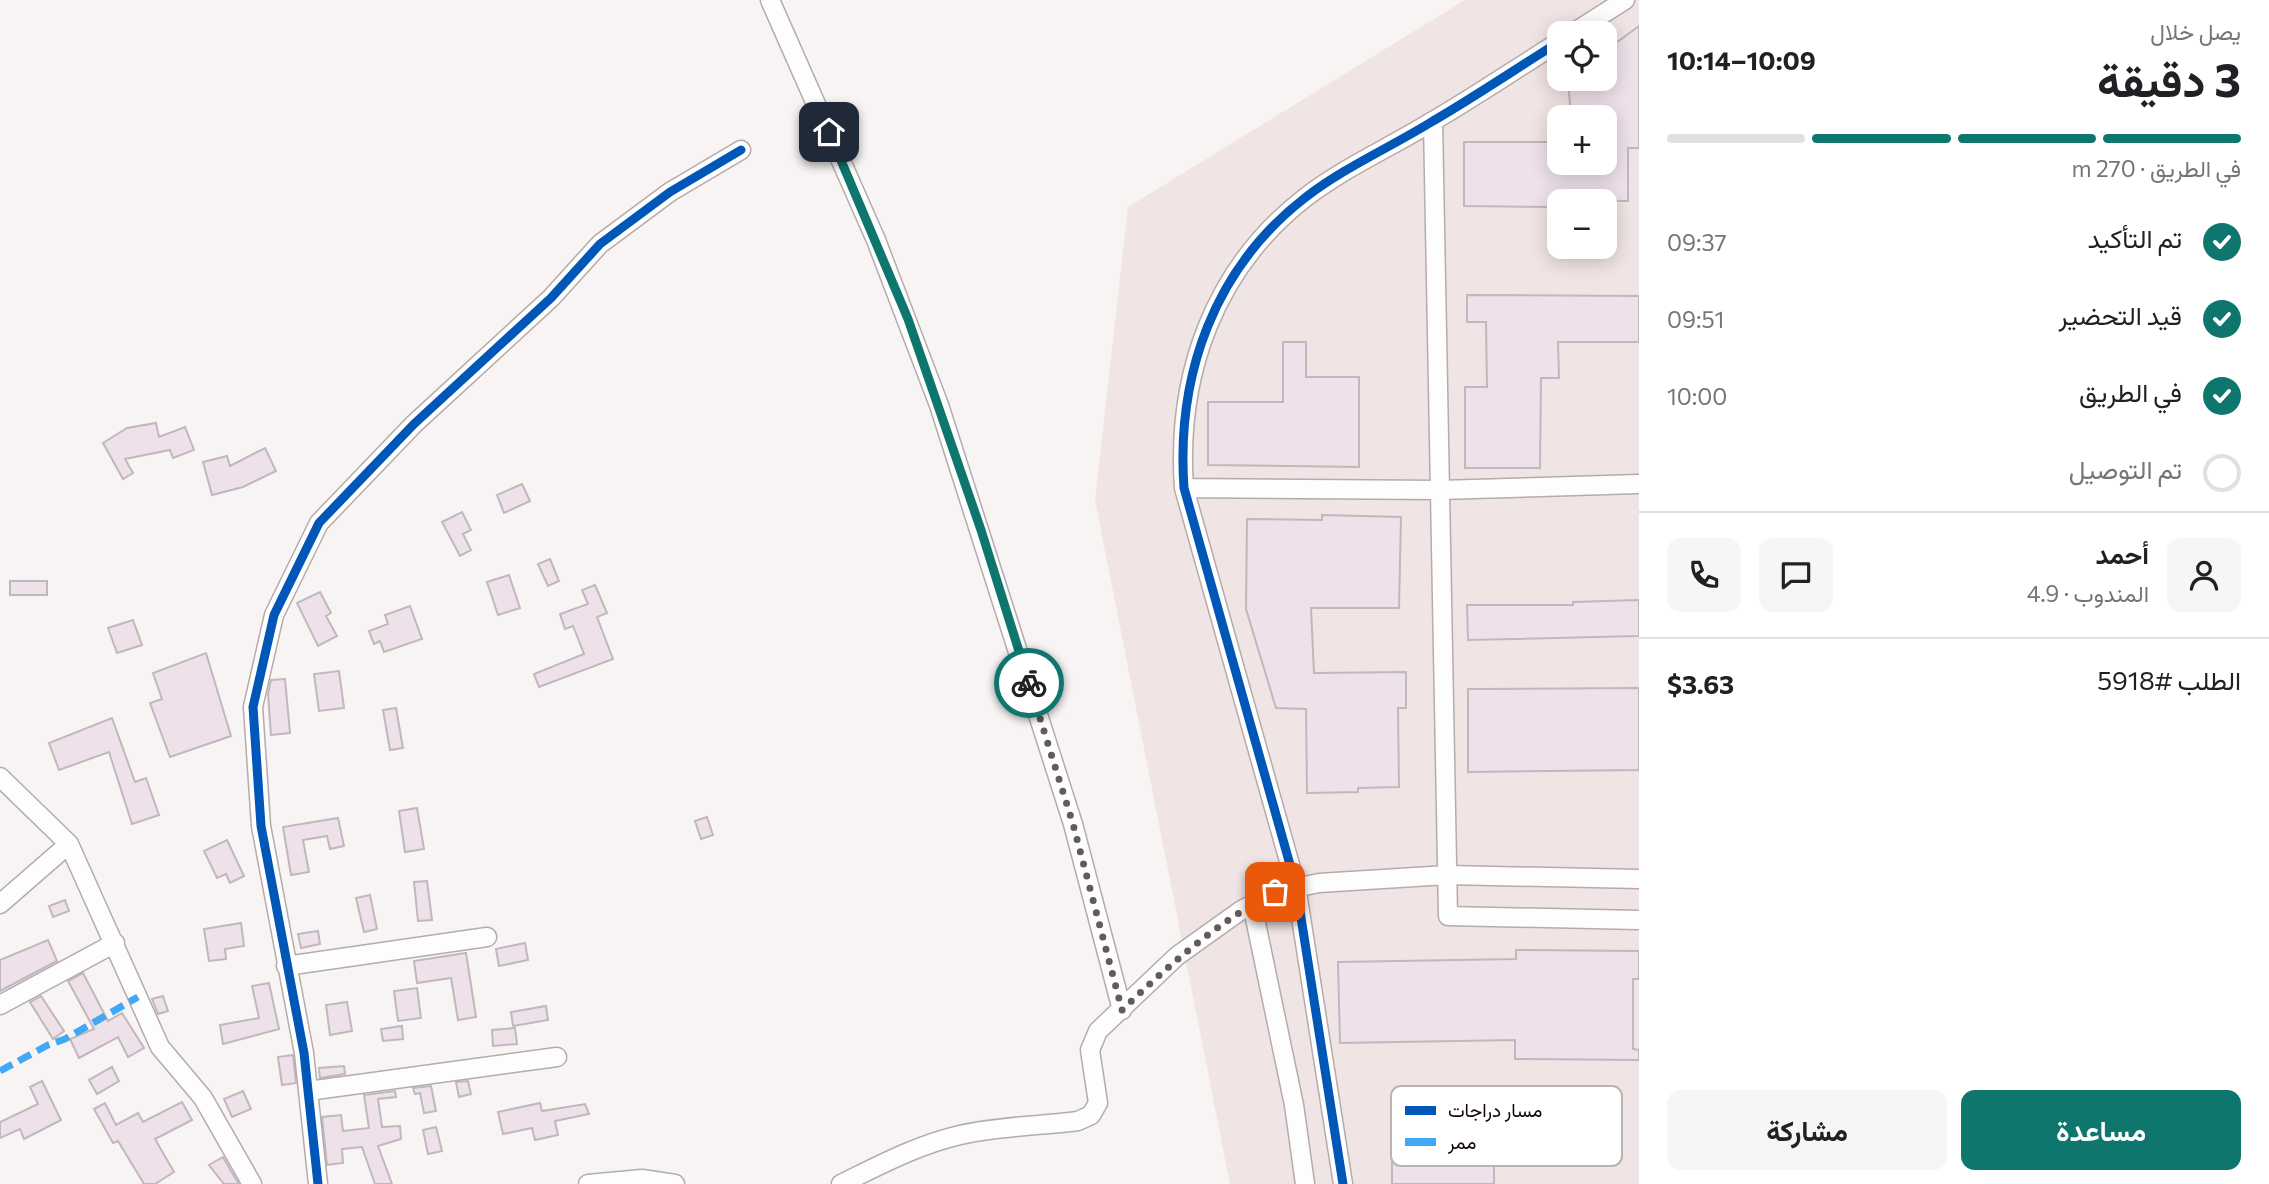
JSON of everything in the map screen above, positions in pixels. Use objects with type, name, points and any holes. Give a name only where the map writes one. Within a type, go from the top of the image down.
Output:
[{"type":"street","points":[[770,0],[876,240],[939,405],[1073,824],[1122,1010]]},
{"type":"street","points":[[1592,21],[1625,0]]},
{"type":"street","points":[[1343,1184],[1296,886],[1184,488],[1183,422],[1195,357],[1206,326],[1238,268],[1281,218],[1307,197],[1547,50]]},
{"type":"street","points":[[1433,121],[1448,916],[1639,920]]},
{"type":"street","points":[[318,1184],[304,1053],[261,826],[253,707],[274,615],[319,523],[414,424],[551,298],[600,244],[670,192],[741,150]]},
{"type":"street","points":[[1184,488],[1439,490],[1639,484]]},
{"type":"street","points":[[0,777],[69,844],[160,1047],[204,1098],[253,1184]]},
{"type":"street","points":[[0,904],[69,844]]},
{"type":"street","points":[[841,1184],[908,1152],[961,1135],[1085,1119],[1098,1103],[1092,1043],[1103,1026],[1177,956],[1252,904],[1296,886],[1447,875],[1639,879]]},
{"type":"street","points":[[1252,904],[1294,1105],[1305,1184]]},
{"type":"street","points":[[286,966],[487,937]]},
{"type":"street","points":[[0,1005],[115,943]]},
{"type":"street","points":[[308,1091],[557,1057]]},
{"type":"street","points":[[588,1184],[642,1179],[675,1184]]},
{"type":"shaded area","points":[[1465,0],[1639,0],[1639,1184],[1230,1184],[1095,500],[1128,207]]},
{"type":"building","points":[[1639,26],[1639,148],[1628,148],[1628,201],[1617,201],[1617,189],[1547,189],[1547,207],[1464,206],[1464,142],[1547,142],[1547,175],[1617,175],[1617,105],[1570,105],[1569,91],[1617,91],[1617,42]]},
{"type":"building","points":[[1467,295],[1639,296],[1639,342],[1558,342],[1559,378],[1541,378],[1540,468],[1465,468],[1465,387],[1487,387],[1486,322],[1467,322]]},
{"type":"building","points":[[1283,342],[1306,342],[1306,377],[1359,377],[1359,467],[1208,465],[1208,402],[1283,402]]},
{"type":"building","points":[[156,423],[159,437],[185,427],[194,450],[173,458],[170,450],[125,459],[133,473],[123,479],[103,443],[127,428]]},
{"type":"building","points":[[265,448],[276,471],[243,487],[212,495],[203,462],[227,456],[230,466]]},
{"type":"building","points":[[522,484],[530,501],[504,513],[497,495]]},
{"type":"building","points":[[462,512],[471,530],[463,534],[471,550],[460,556],[442,522]]},
{"type":"building","points":[[1322,515],[1401,517],[1399,608],[1311,608],[1314,673],[1406,672],[1406,708],[1398,708],[1399,787],[1358,788],[1358,792],[1307,793],[1306,709],[1276,708],[1246,609],[1247,519],[1322,520]]},
{"type":"building","points":[[550,559],[559,581],[548,586],[538,564]]},
{"type":"building","points":[[509,575],[520,608],[498,615],[487,582]]},
{"type":"building","points":[[10,581],[47,581],[47,595],[10,595]]},
{"type":"building","points":[[595,585],[607,613],[597,617],[613,659],[539,687],[534,674],[584,654],[573,626],[565,629],[560,614],[588,604],[582,590]]},
{"type":"building","points":[[320,592],[331,613],[326,616],[337,636],[318,646],[297,603]]},
{"type":"building","points":[[1639,600],[1639,636],[1468,640],[1467,605],[1573,605],[1573,602]]},
{"type":"building","points":[[410,606],[422,639],[384,652],[380,641],[374,644],[369,631],[388,624],[385,615]]},
{"type":"building","points":[[133,620],[142,645],[117,653],[108,628]]},
{"type":"building","points":[[206,653],[231,736],[170,757],[150,703],[162,699],[153,673]]},
{"type":"building","points":[[339,671],[344,708],[319,711],[314,674]]},
{"type":"building","points":[[285,679],[290,733],[271,735],[268,694],[271,680]]},
{"type":"building","points":[[1639,688],[1639,770],[1468,772],[1468,689]]},
{"type":"building","points":[[396,708],[403,748],[390,750],[383,710]]},
{"type":"building","points":[[112,718],[135,782],[146,778],[159,815],[132,824],[109,752],[59,770],[49,743]]},
{"type":"building","points":[[417,808],[424,849],[405,852],[399,811]]},
{"type":"building","points":[[707,817],[713,835],[701,839],[695,821]]},
{"type":"building","points":[[338,818],[344,846],[330,849],[327,836],[303,840],[309,872],[291,875],[283,827]]},
{"type":"building","points":[[227,840],[244,876],[230,883],[226,874],[217,878],[204,851]]},
{"type":"building","points":[[427,881],[432,920],[418,921],[414,882]]},
{"type":"building","points":[[370,895],[377,929],[364,932],[356,898]]},
{"type":"building","points":[[65,900],[69,911],[53,917],[49,906]]},
{"type":"building","points":[[241,923],[244,946],[225,949],[226,959],[209,961],[204,929]]},
{"type":"building","points":[[318,931],[320,944],[301,948],[298,934]]},
{"type":"building","points":[[48,940],[57,961],[0,991],[0,960]]},
{"type":"building","points":[[525,943],[528,960],[499,966],[496,949]]},
{"type":"building","points":[[1516,950],[1639,951],[1639,979],[1633,979],[1633,1049],[1639,1050],[1639,1060],[1515,1059],[1515,1040],[1340,1043],[1338,962],[1516,959]]},
{"type":"building","points":[[466,953],[476,1017],[458,1020],[451,978],[417,983],[414,961]]},
{"type":"building","points":[[83,973],[108,1021],[122,1013],[144,1048],[128,1057],[118,1037],[79,1058],[70,1039],[94,1029],[68,981]]},
{"type":"building","points":[[269,983],[279,1029],[223,1044],[220,1025],[259,1018],[252,986]]},
{"type":"building","points":[[417,988],[421,1018],[398,1021],[394,991]]},
{"type":"building","points":[[41,996],[64,1031],[53,1039],[30,1002]]},
{"type":"building","points":[[163,996],[168,1011],[158,1014],[152,999]]},
{"type":"building","points":[[347,1002],[352,1031],[330,1035],[326,1005]]},
{"type":"building","points":[[546,1006],[548,1020],[513,1026],[511,1012]]},
{"type":"building","points":[[402,1026],[403,1039],[383,1041],[381,1029]]},
{"type":"building","points":[[515,1028],[517,1044],[493,1046],[492,1030]]},
{"type":"building","points":[[293,1055],[296,1083],[282,1085],[278,1057]]},
{"type":"building","points":[[344,1066],[345,1074],[320,1078],[319,1068]]},
{"type":"building","points":[[112,1067],[119,1081],[97,1094],[89,1080]]},
{"type":"building","points":[[42,1081],[61,1120],[24,1139],[20,1129],[0,1138],[0,1122],[38,1104],[30,1087]]},
{"type":"building","points":[[468,1081],[471,1094],[459,1097],[456,1082]]},
{"type":"building","points":[[431,1086],[436,1111],[424,1113],[420,1093],[415,1094],[413,1088]]},
{"type":"building","points":[[243,1091],[251,1109],[232,1117],[224,1099]]},
{"type":"building","points":[[395,1091],[396,1097],[378,1099],[382,1127],[400,1126],[401,1139],[378,1146],[392,1184],[375,1184],[362,1147],[342,1149],[343,1163],[327,1165],[322,1117],[341,1115],[343,1131],[369,1128],[364,1095]]},
{"type":"building","points":[[182,1102],[192,1120],[155,1139],[174,1172],[155,1184],[144,1184],[118,1141],[113,1143],[94,1109],[105,1103],[116,1125],[138,1113],[143,1122]]},
{"type":"building","points":[[540,1103],[542,1111],[585,1104],[589,1114],[555,1121],[558,1135],[535,1140],[532,1128],[503,1134],[498,1112]]},
{"type":"building","points":[[436,1127],[442,1151],[428,1154],[423,1130]]},
{"type":"building","points":[[223,1157],[239,1184],[224,1184],[209,1165]]},
{"type":"building","points":[[1392,1166],[1494,1166],[1494,1184],[1392,1184]]},
{"type":"marked path","points":[[0,1071],[48,1045],[65,1039],[138,997]]},
{"type":"cycle path","points":[[1343,1184],[1296,886],[1184,488],[1183,446],[1187,405],[1195,365],[1225,290],[1247,257],[1274,225],[1306,197],[1336,176],[1449,111],[1547,50]]},
{"type":"cycle path","points":[[318,1184],[304,1053],[261,826],[253,707],[274,615],[319,523],[414,424],[551,298],[600,244],[670,192],[741,150]]},
{"type":"way so far","points":[[1029,683],[1073,824],[1122,1010],[1177,956],[1240,911],[1275,892]]},
{"type":"route","points":[[829,132],[908,319],[981,530],[1029,683]]}]
